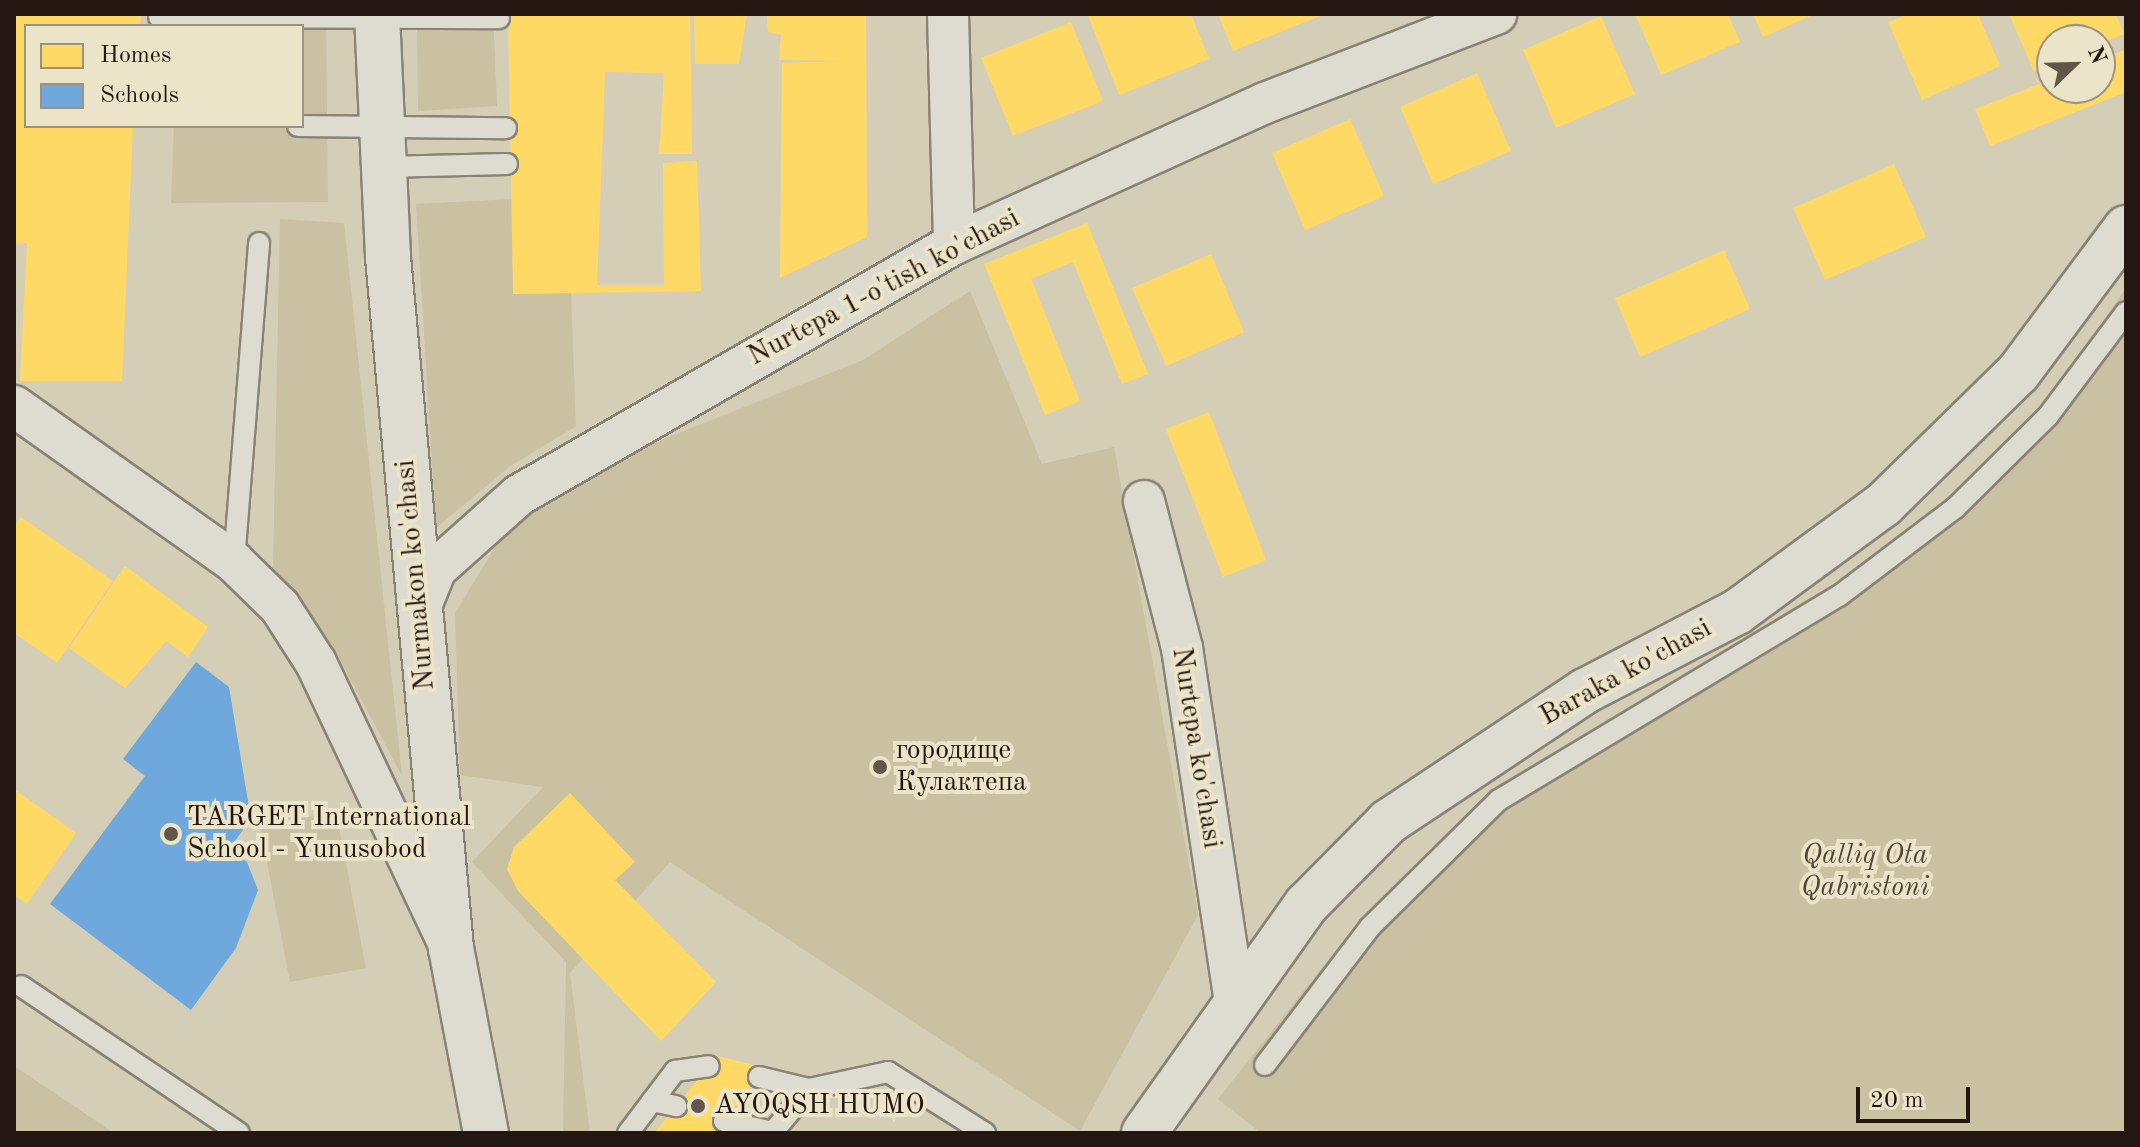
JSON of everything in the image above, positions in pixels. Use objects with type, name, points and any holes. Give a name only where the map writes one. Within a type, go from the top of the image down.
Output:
[{"type":"main road","name":"Nurmakon ko'chasi","points":[[377,15],[382,147],[419,611],[451,948],[486,1133]]},
{"type":"main road","name":"Baraka ko'chasi","points":[[1144,1133],[1234,998],[1306,905],[1388,822],[1585,691],[1737,612],[1884,504],[2018,373],[2126,228]]},
{"type":"street","points":[[948,14],[954,244]]},
{"type":"street","name":"Nurtepa 1-o'tish ko'chasi","points":[[419,611],[436,569],[519,495],[954,244],[1265,103],[1496,14]]},
{"type":"street","points":[[14,406],[234,562],[280,607],[316,663],[451,948]]},
{"type":"street","name":"Nurtepa ko'chasi","points":[[1144,501],[1182,648],[1234,998]]},
{"type":"lane","points":[[159,17],[377,15],[499,18]]},
{"type":"lane","points":[[304,128],[382,147],[507,164]]},
{"type":"lane","points":[[382,147],[506,128]]},
{"type":"lane","points":[[234,562],[259,243]]},
{"type":"lane","points":[[1265,1065],[1370,927],[1499,800],[1839,596],[1955,508],[2048,416],[2126,312]]},
{"type":"lane","points":[[21,986],[239,1133]]},
{"type":"lane","points":[[628,1133],[675,1071],[709,1066]]},
{"type":"lane","points":[[759,1077],[809,1089],[888,1072],[985,1133]]},
{"type":"lane","points":[[724,1121],[772,1133],[809,1089]]},
{"type":"lane","points":[[652,1101],[676,1106]]},
{"type":"green space","points":[[326,14],[328,202],[171,203],[174,128],[304,128],[304,25]]},
{"type":"green space","points":[[417,14],[493,14],[497,106],[418,111]]},
{"type":"green space","points":[[513,199],[513,294],[571,293],[576,426],[509,467],[436,528],[416,204]]},
{"type":"green space","points":[[280,219],[344,223],[402,776],[337,654],[273,567]]},
{"type":"green space","name":"Qalliq Ota Qabristoni","points":[[2126,288],[2126,1133],[1261,1133],[1218,1099],[1352,930],[1498,785],[1835,586],[1950,496],[2042,408]]},
{"type":"green space","points":[[970,291],[1042,464],[1114,447],[1198,915],[1080,1131],[670,862],[570,973],[590,1133],[563,1133],[566,962],[472,862],[543,787],[460,775],[455,613],[518,510],[621,456],[863,360]]},
{"type":"green space","points":[[336,812],[366,968],[290,982],[260,826]]},
{"type":"green space","points":[[14,1066],[114,1133],[14,1133]]},
{"type":"building: Homes","points":[[14,14],[141,14],[140,24],[24,24],[24,128],[133,128],[122,381],[20,381],[27,243],[14,243]]},
{"type":"building: Homes","points":[[508,14],[690,14],[692,154],[659,154],[664,73],[605,72],[597,285],[664,285],[663,163],[697,161],[701,291],[513,294]]},
{"type":"building: Homes","points":[[694,14],[747,14],[739,64],[695,64]]},
{"type":"building: Homes","points":[[767,14],[866,14],[867,237],[780,278],[782,63],[842,61],[779,60],[781,35],[768,32]]},
{"type":"building: Homes","points":[[1191,14],[1209,59],[1119,95],[1088,16]]},
{"type":"building: Homes","points":[[1218,14],[1325,14],[1233,51]]},
{"type":"building: Homes","points":[[1635,14],[1728,14],[1740,42],[1661,75]]},
{"type":"building: Homes","points":[[1753,14],[1815,14],[1763,37]]},
{"type":"building: Homes","points":[[1908,14],[1978,14],[2000,66],[1922,100],[1888,22]]},
{"type":"building: Homes","points":[[2009,14],[2116,14],[2124,34],[2116,37],[2116,24],[2036,24],[2034,72]]},
{"type":"building: Homes","points":[[1601,16],[1635,94],[1556,128],[1523,50]]},
{"type":"building: Homes","points":[[1071,22],[1103,101],[1013,136],[981,58]]},
{"type":"building: Homes","points":[[2126,49],[2126,92],[2116,96],[2116,53]]},
{"type":"building: Homes","points":[[1477,73],[1511,151],[1433,184],[1400,107]]},
{"type":"building: Homes","points":[[2036,85],[2036,104],[2096,104],[1990,146],[1975,109]]},
{"type":"building: Homes","points":[[1350,119],[1384,196],[1305,230],[1272,153]]},
{"type":"building: Homes","points":[[1894,164],[1926,237],[1825,280],[1793,208]]},
{"type":"building: Homes","points":[[1087,223],[1148,374],[1122,384],[1073,262],[1031,279],[1080,401],[1045,415],[984,264]]},
{"type":"building: Homes","points":[[1724,250],[1750,309],[1640,357],[1615,298]]},
{"type":"building: Homes","points":[[1211,254],[1244,332],[1166,366],[1132,288]]},
{"type":"building: Homes","points":[[1209,412],[1266,560],[1223,577],[1166,429]]},
{"type":"building: Homes","points":[[21,517],[113,581],[57,663],[14,633],[14,527]]},
{"type":"building: Homes","points":[[125,566],[208,627],[188,657],[166,641],[125,688],[69,648]]},
{"type":"building: Homes","points":[[14,789],[76,833],[27,904],[14,895]]},
{"type":"building: Homes","points":[[570,793],[635,862],[615,880],[716,982],[661,1041],[518,891],[507,869],[514,847]]},
{"type":"building: Homes","points":[[717,1056],[767,1068],[713,1133],[654,1133]]},
{"type":"building: Schools","name":"TARGET International School - Yunusobod","points":[[196,662],[229,687],[251,819],[229,849],[247,862],[258,890],[236,948],[191,1010],[50,904],[145,776],[123,759]]},
{"type":"place","name":"городище Кулактепа","points":[[880,767]]},
{"type":"place","name":"TARGET International School - Yunusobod","points":[[171,834]]},
{"type":"place","name":"AYOQSH HUMO","points":[[698,1106]]}]
